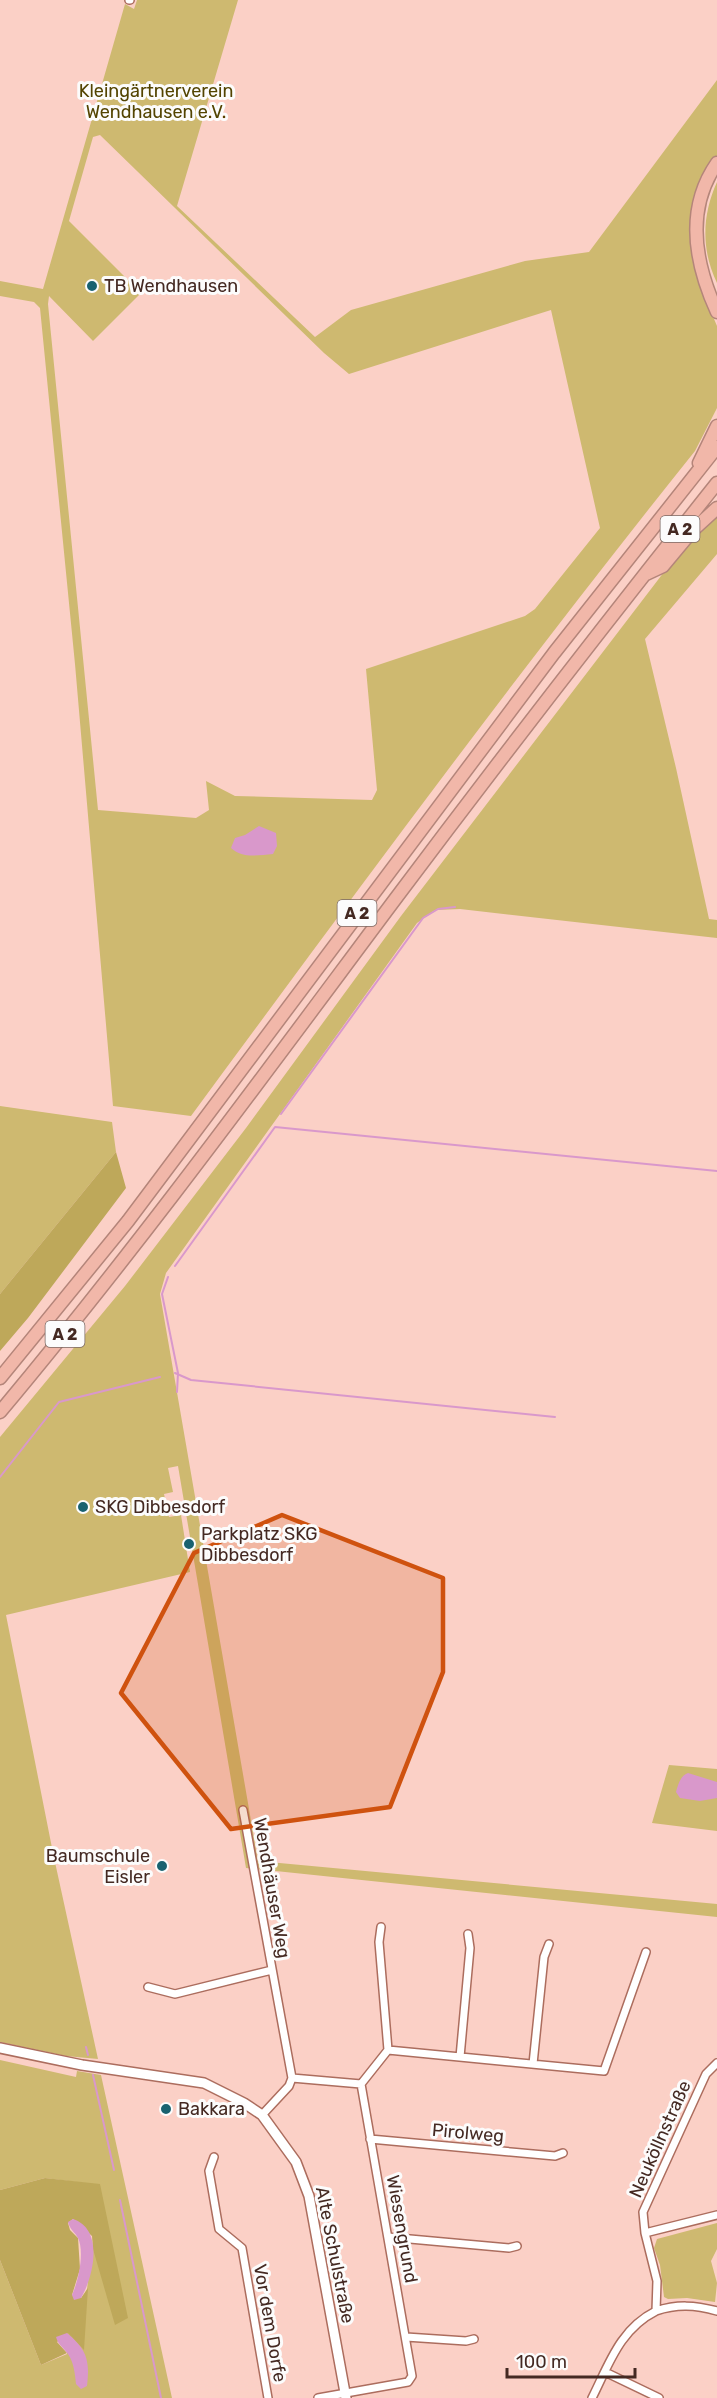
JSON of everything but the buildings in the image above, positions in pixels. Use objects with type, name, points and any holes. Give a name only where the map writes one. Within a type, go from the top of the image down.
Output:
[{"type":"highway","points":[[717,163],[708,177],[699,204],[696,232],[696,248],[706,287],[717,312]]},
{"type":"highway","points":[[696,248],[704,270],[717,290]]},
{"type":"highway","points":[[692,478],[717,426]]},
{"type":"highway","name":"A 2","points":[[0,1378],[128,1221],[554,653],[717,447]]},
{"type":"highway","name":"A 2","points":[[0,1412],[129,1255],[531,719],[717,483]]},
{"type":"highway","points":[[643,576],[663,566],[693,530],[717,508]]},
{"type":"street","name":"Wendhäuser Weg","points":[[243,1810],[292,2078]]},
{"type":"street","points":[[262,2115],[289,2086],[292,2078],[361,2084],[388,2050],[379,1942],[381,1927]]},
{"type":"street","points":[[460,2056],[470,1948],[468,1934]]},
{"type":"street","points":[[533,2064],[544,1957],[549,1944]]},
{"type":"street","points":[[388,2050],[604,2071],[646,1952]]},
{"type":"street","name":"Wendhäuser Weg","points":[[148,1987],[175,1994],[272,1970]]},
{"type":"street","name":"Alte Schulstraße","points":[[0,2048],[82,2065],[204,2083],[262,2115],[296,2162],[309,2196],[345,2396]]},
{"type":"street","name":"Neuköllnstraße","points":[[656,2311],[657,2281],[645,2233],[643,2212],[706,2074],[717,2063]]},
{"type":"street","name":"Wiesengrund","points":[[345,2396],[410,2380],[412,2376],[361,2084]]},
{"type":"street","name":"Pirolweg","points":[[370,2139],[555,2156],[563,2153]]},
{"type":"street","name":"Vor dem Dorfe","points":[[214,2157],[209,2171],[219,2229],[242,2248],[268,2398]]},
{"type":"street","points":[[645,2233],[717,2215]]},
{"type":"street","points":[[388,2237],[509,2248],[517,2246]]},
{"type":"street","points":[[592,2398],[625,2334],[641,2319],[656,2311],[679,2305],[696,2305],[717,2311]]},
{"type":"street","points":[[406,2337],[466,2341],[474,2339]]},
{"type":"street","points":[[605,2372],[659,2398]]},
{"type":"street","points":[[318,2398],[345,2396]]},
{"type":"highlighted area","points":[[282,1515],[443,1578],[443,1672],[390,1807],[231,1829],[121,1693],[194,1553]]},
{"type":"green space","name":"Kleingärtnerverein Wendhausen e.V.","points":[[137,0],[238,0],[177,206],[315,337],[351,310],[525,261],[589,252],[717,80],[717,156],[706,174],[695,201],[703,293],[717,326],[717,408],[695,451],[377,864],[191,1116],[113,1106],[75,664],[40,308],[34,302],[0,296],[0,281],[43,289],[125,4],[134,9]],"holes":[[[100,135],[324,353],[349,374],[551,310],[600,528],[535,609],[525,616],[366,669],[377,790],[372,800],[235,796],[206,781],[209,810],[196,818],[98,810],[48,304],[49,296],[93,341],[141,293],[69,221],[93,137]]]},
{"type":"green space","points":[[717,182],[717,283],[708,258],[705,232],[708,207]]},
{"type":"green space","points":[[717,517],[717,554],[645,639],[709,919],[717,920],[717,938],[460,909],[435,910],[417,923],[166,1273],[160,1294],[258,1861],[717,1904],[717,1917],[246,1868],[178,1466],[168,1468],[173,1492],[164,1494],[169,1517],[181,1515],[190,1572],[6,1615],[53,1853],[98,2059],[66,2056],[0,2042],[0,1437],[125,1286],[246,1128],[401,916],[664,572],[702,529]]},
{"type":"green space","points":[[0,1106],[112,1122],[116,1152],[0,1294]]},
{"type":"green space","points":[[669,1765],[717,1769],[717,1831],[652,1823]]},
{"type":"green space","points":[[0,2060],[76,2077],[77,2071],[101,2075],[172,2398],[0,2398],[0,2260],[41,2365],[67,2354],[67,2333],[87,2289],[100,2185],[45,2178],[0,2190]]},
{"type":"green space","points":[[717,2223],[717,2249],[711,2261],[717,2283],[715,2302],[664,2297],[660,2265],[654,2248],[657,2239]]},
{"type":"shaded area","points":[[259,826],[276,833],[277,846],[273,854],[246,855],[231,848],[235,838]]},
{"type":"shaded area","points":[[116,1152],[126,1188],[28,1318],[0,1351],[0,1294]]},
{"type":"shaded area","points":[[688,1773],[717,1782],[717,1798],[700,1801],[680,1798],[676,1792],[681,1778]]},
{"type":"shaded area","points":[[45,2178],[100,2184],[128,2318],[115,2325],[93,2249],[92,2236],[73,2219],[68,2223],[70,2230],[78,2238],[80,2269],[72,2295],[81,2298],[88,2288],[84,2350],[68,2333],[57,2342],[67,2353],[41,2365],[0,2260],[0,2190]]},
{"type":"shaded area","points":[[73,2219],[83,2224],[89,2232],[94,2254],[86,2289],[81,2298],[74,2300],[72,2295],[78,2275],[81,2251],[78,2238],[68,2222]]},
{"type":"shaded area","points":[[67,2333],[86,2356],[87,2386],[81,2389],[76,2384],[70,2357],[56,2337]]},
{"type":"waterway","points":[[281,1114],[423,918],[438,909],[455,907]]},
{"type":"waterway","points":[[175,1266],[275,1127],[717,1171]]},
{"type":"waterway","points":[[168,1277],[162,1294],[178,1373],[177,1392]]},
{"type":"waterway","points":[[175,1373],[191,1380],[555,1417]]},
{"type":"waterway","points":[[0,1477],[59,1402],[160,1377]]},
{"type":"waterway","points":[[86,2047],[88,2055]]},
{"type":"waterway","points":[[93,2075],[114,2170]]},
{"type":"waterway","points":[[120,2200],[161,2398]]},
{"type":"place","name":"TB Wendhausen","points":[[92,286]]},
{"type":"place","name":"SKG Dibbesdorf","points":[[83,1507]]},
{"type":"place","name":"Parkplatz SKG Dibbesdorf","points":[[189,1544]]},
{"type":"place","name":"Baumschule Eisler","points":[[162,1866]]},
{"type":"place","name":"Bakkara","points":[[166,2109]]}]
